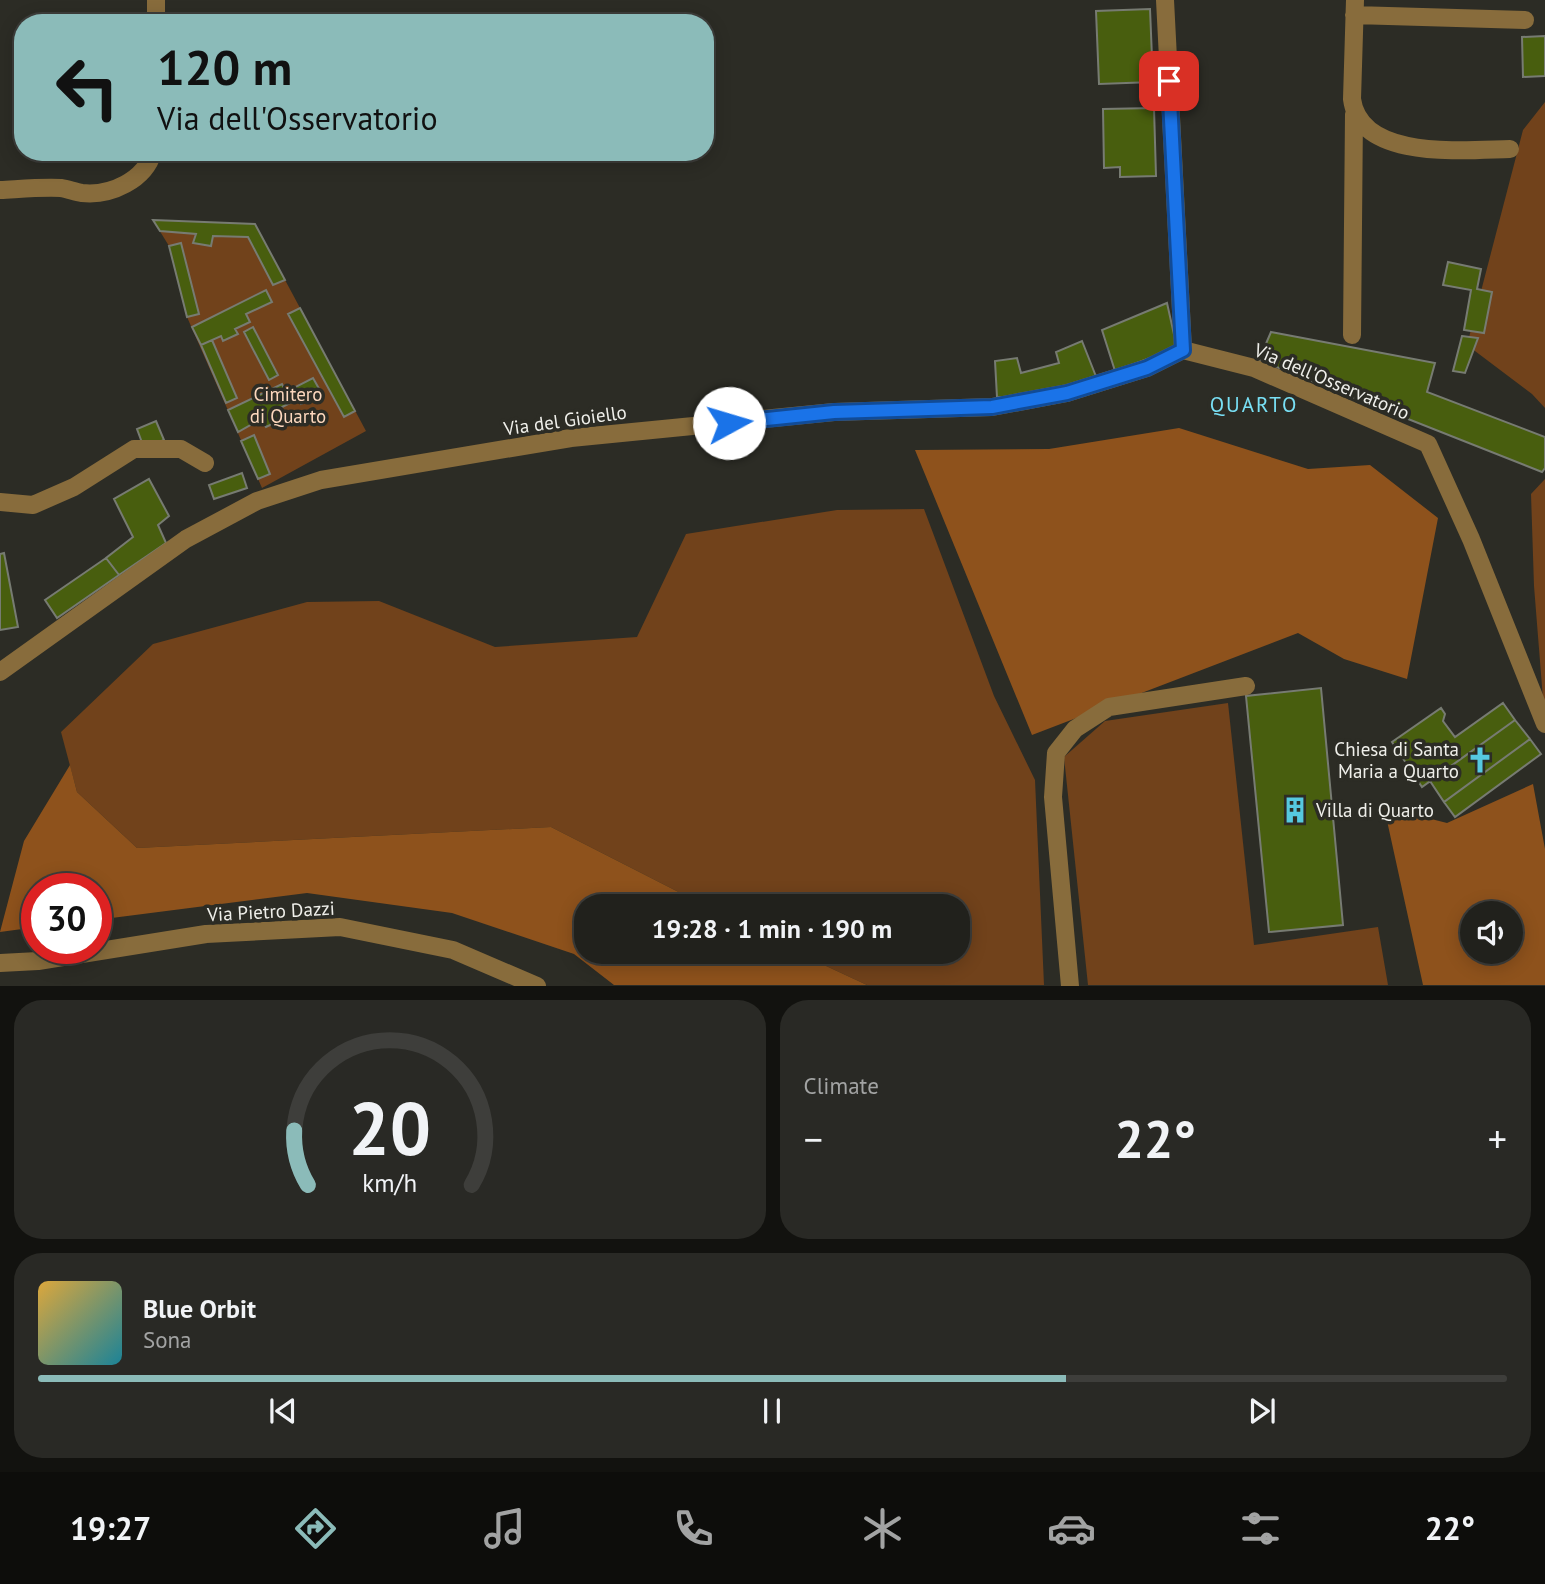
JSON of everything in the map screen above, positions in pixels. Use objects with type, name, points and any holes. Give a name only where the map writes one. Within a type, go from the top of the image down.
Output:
[{"type":"street","points":[[1165,0],[1183,350]]},
{"type":"street","points":[[1352,335],[1355,8],[1525,20]]},
{"type":"street","points":[[1354,114],[1362,125],[1381,138],[1402,145],[1450,150],[1510,149]]},
{"type":"street","points":[[0,190],[62,188],[85,194],[111,189],[133,181],[149,161]]},
{"type":"street","name":"Via del Gioiello","points":[[0,672],[186,539],[257,501],[321,480],[571,439],[834,412],[992,407],[1067,393],[1147,368],[1183,350]]},
{"type":"street","name":"Via dell'Osservatorio","points":[[1183,350],[1254,368],[1428,444],[1471,539],[1545,724]]},
{"type":"street","points":[[0,502],[33,505],[74,487],[134,449],[181,449],[205,463]]},
{"type":"street","points":[[1070,985],[1053,797],[1056,753],[1075,729],[1109,707],[1246,686]]},
{"type":"street","name":"Via Pietro Dazzi","points":[[0,963],[37,961],[206,934],[340,927],[453,950],[537,985]]},
{"type":"green space","points":[[1545,102],[1545,408],[1532,394],[1467,345],[1523,130]]},
{"type":"green space","name":"Cimitero di Quarto","points":[[153,220],[255,224],[366,431],[262,488],[187,317],[169,246]]},
{"type":"green space","points":[[1545,479],[1545,724],[1534,586],[1531,494]]},
{"type":"green space","points":[[924,509],[994,696],[1035,780],[1044,985],[867,985],[822,964],[970,964],[970,894],[682,894],[551,827],[137,848],[77,792],[61,732],[153,644],[307,602],[379,601],[495,647],[637,637],[686,534],[837,510]]},
{"type":"green space","points":[[1228,703],[1254,945],[1378,927],[1388,985],[1088,985],[1064,757],[1105,721]]},
{"type":"shaded area","points":[[1179,428],[1308,469],[1370,465],[1438,518],[1407,679],[1344,659],[1298,633],[1032,735],[915,450],[1049,449]]},
{"type":"shaded area","points":[[70,765],[77,792],[137,848],[551,827],[682,894],[574,894],[574,954],[452,913],[307,893],[112,918],[112,873],[21,873],[21,929],[0,932],[24,841]]},
{"type":"shaded area","points":[[1533,784],[1545,849],[1545,985],[1423,985],[1384,807],[1447,823]]},
{"type":"shaded area","points":[[587,964],[822,964],[867,985],[614,985]]},
{"type":"building","points":[[1150,9],[1153,82],[1099,84],[1096,11]]},
{"type":"building","points":[[1545,36],[1545,76],[1523,77],[1522,37]]},
{"type":"building","points":[[1154,108],[1156,176],[1120,177],[1120,167],[1104,168],[1103,109]]},
{"type":"building","points":[[153,220],[255,224],[285,280],[273,285],[248,237],[213,236],[211,246],[193,243],[196,234],[160,231]]},
{"type":"building","points":[[181,243],[199,314],[187,317],[169,246]]},
{"type":"building","points":[[1448,262],[1481,269],[1477,289],[1492,292],[1484,333],[1464,330],[1471,290],[1443,285]]},
{"type":"building","points":[[266,290],[272,302],[246,314],[250,322],[235,329],[238,334],[223,341],[221,336],[201,345],[192,327]]},
{"type":"building","points":[[1167,303],[1177,348],[1115,371],[1102,330]]},
{"type":"building","points":[[300,308],[355,411],[344,417],[288,314]]},
{"type":"building","points":[[253,327],[278,375],[269,380],[244,332]]},
{"type":"building","points":[[1271,332],[1435,363],[1427,392],[1545,437],[1545,468],[1542,472],[1259,360]]},
{"type":"building","points":[[1462,336],[1478,338],[1465,373],[1453,371]]},
{"type":"building","points":[[212,340],[237,398],[226,403],[201,345]]},
{"type":"building","points":[[1082,341],[1097,379],[1025,397],[997,397],[995,361],[1017,358],[1021,373],[1059,363],[1056,352]]},
{"type":"building","points":[[313,378],[322,394],[301,404],[298,399],[276,410],[281,420],[266,427],[261,419],[238,432],[228,410],[282,384],[286,392]]},
{"type":"building","points":[[156,421],[164,440],[144,448],[137,429]]},
{"type":"building","points":[[254,435],[270,474],[258,479],[241,441]]},
{"type":"building","points":[[242,473],[247,488],[214,499],[209,485]]},
{"type":"building","points":[[149,479],[169,516],[158,525],[166,543],[119,575],[106,558],[133,537],[114,499]]},
{"type":"building","points":[[4,553],[18,627],[0,630],[0,554]]},
{"type":"building","points":[[106,558],[119,575],[57,618],[45,600]]},
{"type":"building","name":"Villa di Quarto","points":[[1321,688],[1343,925],[1269,932],[1246,696]]},
{"type":"building","points":[[1503,703],[1515,720],[1422,787],[1392,742],[1441,708],[1445,714],[1443,721],[1455,737]]},
{"type":"building","name":"Chiesa di Santa Maria a Quarto","points":[[1515,720],[1530,739],[1444,802],[1430,781]]},
{"type":"building","points":[[1530,739],[1541,754],[1455,817],[1444,802]]},
{"type":"place","name":"Chiesa di Santa Maria a Quarto","points":[[1480,760]]},
{"type":"place","name":"Villa di Quarto","points":[[1295,810]]},
{"type":"district","name":"QUARTO","points":[[1254,404]]},
{"type":"route","points":[[729,423],[834,412],[992,407],[1067,393],[1147,368],[1183,350],[1169,81]]}]
